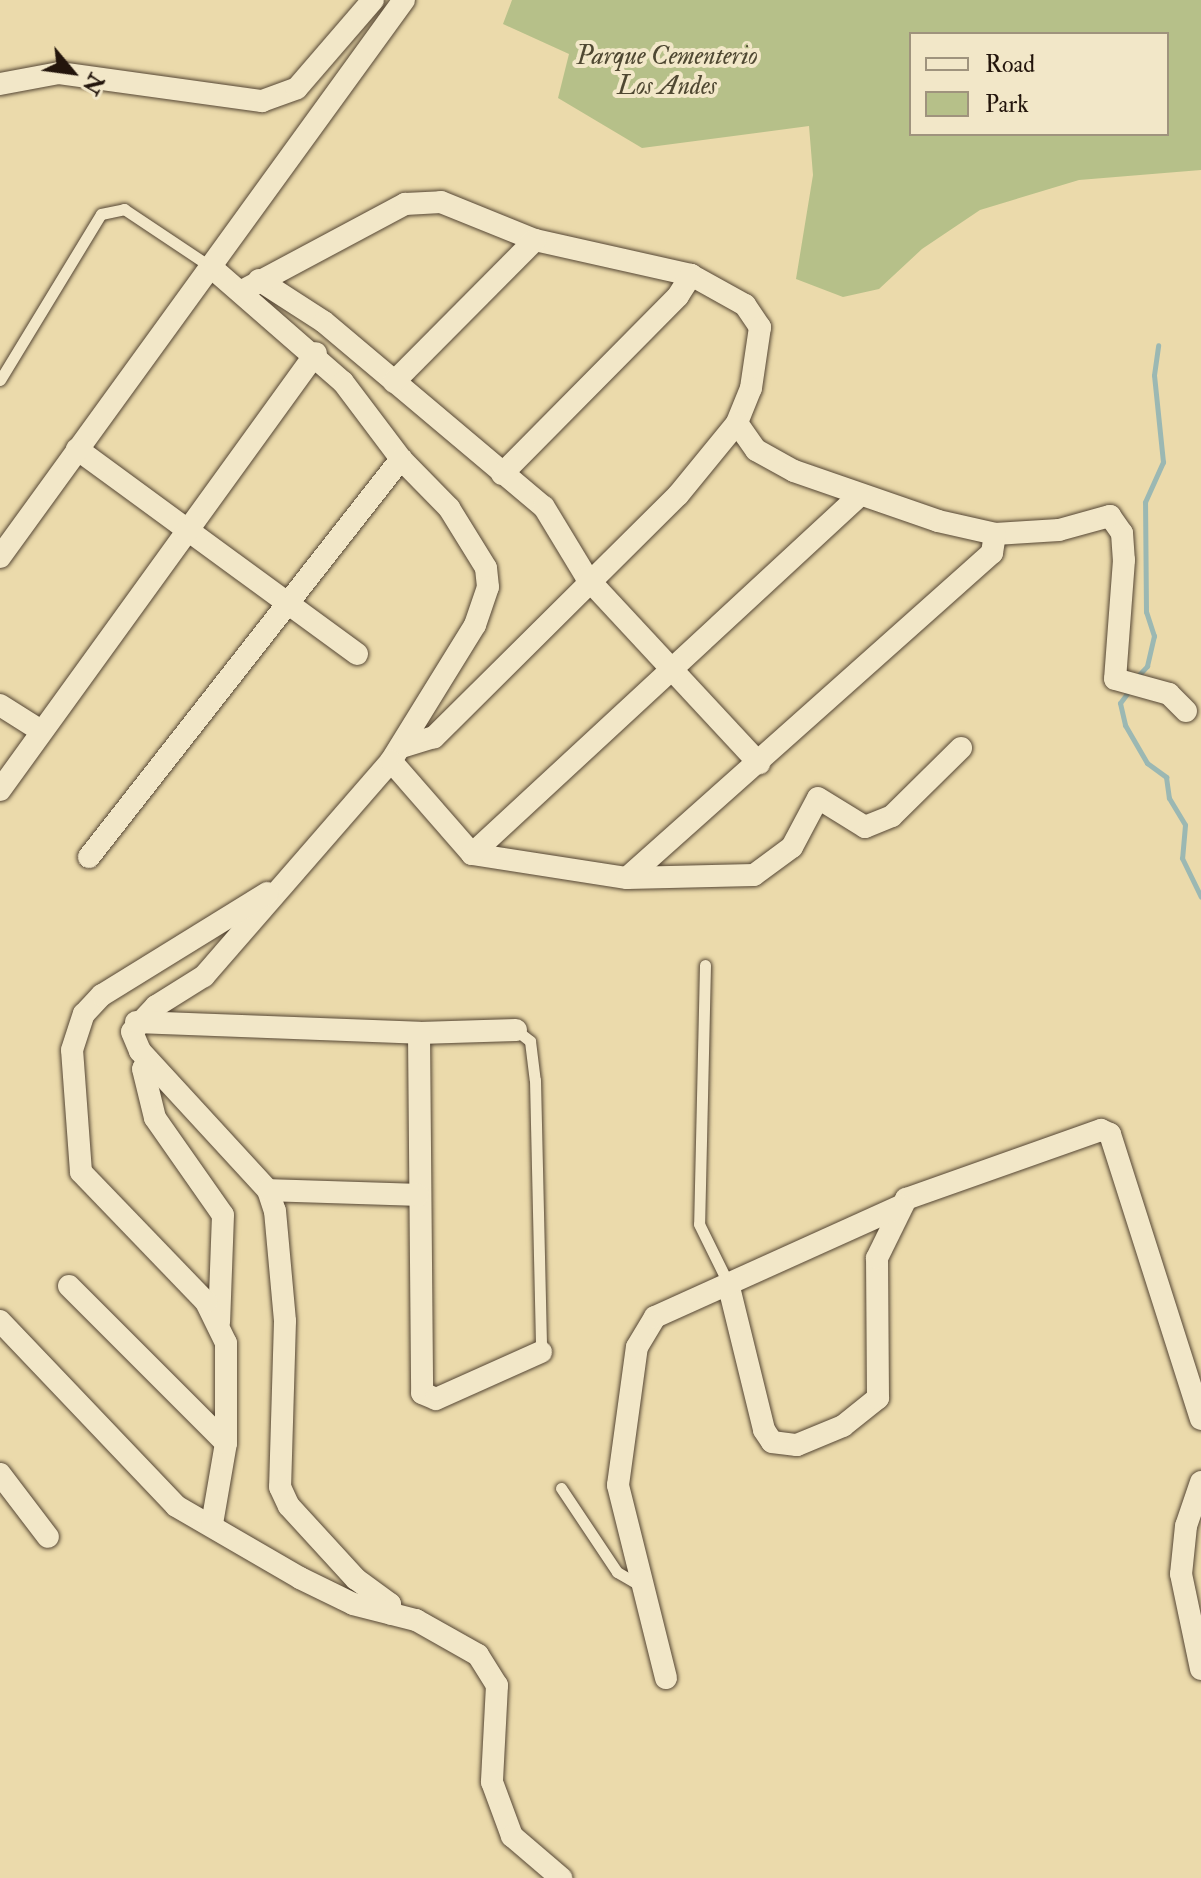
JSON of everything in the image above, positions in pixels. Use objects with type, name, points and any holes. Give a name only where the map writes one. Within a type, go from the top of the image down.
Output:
[{"type":"street","points":[[0,84],[59,73],[262,101],[297,88],[373,0]]},
{"type":"street","points":[[0,557],[404,0]]},
{"type":"street","points":[[251,285],[415,202],[441,202],[535,240],[691,275],[745,305],[760,327],[751,388],[737,423],[678,495],[587,578],[434,737],[396,754]]},
{"type":"street","points":[[394,382],[535,240]]},
{"type":"street","points":[[211,267],[324,322],[544,507],[587,578],[759,763]]},
{"type":"street","points":[[502,474],[678,296],[691,275]]},
{"type":"street","points":[[251,285],[316,353],[401,459],[449,508],[486,568],[488,587],[475,625],[396,754],[204,976],[136,1022],[132,1032],[148,1060],[268,1190],[275,1211],[285,1321],[280,1487],[289,1506],[356,1579],[390,1604],[391,1614]]},
{"type":"street","points":[[0,790],[38,729],[316,353]]},
{"type":"street","points":[[737,423],[756,450],[859,496],[995,534],[1059,530],[1103,516],[1118,522],[1124,560],[1115,679],[1169,694],[1186,711]]},
{"type":"street","points":[[77,449],[289,598],[357,654]]},
{"type":"street","points":[[89,857],[401,459]]},
{"type":"street","points":[[472,854],[859,496]]},
{"type":"street","points":[[627,878],[992,553],[995,534]]},
{"type":"street","points":[[0,705],[38,729]]},
{"type":"street","points":[[396,754],[472,854],[627,878],[754,875],[792,847],[818,798],[865,827],[892,816],[961,748]]},
{"type":"street","points":[[219,1322],[81,1172],[72,1050],[84,1014],[102,995],[292,877]]},
{"type":"street","points":[[136,1022],[419,1033],[516,1030]]},
{"type":"street","points":[[419,1033],[422,1393],[436,1399],[541,1352]]},
{"type":"street","points":[[148,1060],[143,1069],[155,1118],[223,1215],[219,1322],[226,1343],[226,1443],[212,1524]]},
{"type":"street","points":[[666,1678],[618,1485],[637,1347],[655,1317],[902,1206],[1093,1129],[1110,1134],[1201,1419]]},
{"type":"street","points":[[268,1190],[418,1195]]},
{"type":"street","points":[[728,1283],[772,1442],[797,1445],[843,1426],[878,1398],[877,1258],[902,1206]]},
{"type":"street","points":[[69,1286],[226,1443]]},
{"type":"street","points":[[0,1321],[151,1486],[300,1578],[447,1634],[490,1667],[500,1714],[492,1782],[512,1836],[561,1878]]},
{"type":"street","points":[[0,1474],[48,1537]]},
{"type":"street","points":[[1201,1482],[1186,1526],[1181,1574],[1201,1669]]},
{"type":"lane","points":[[0,380],[101,214],[124,209],[211,267]]},
{"type":"lane","points":[[705,965],[699,1224],[728,1283]]},
{"type":"lane","points":[[516,1030],[530,1041],[535,1080],[541,1352]]},
{"type":"lane","points":[[561,1488],[617,1572],[641,1586]]},
{"type":"green space","name":"Parque Cementerio Los Andes","points":[[512,0],[1201,0],[1201,170],[1079,180],[980,210],[922,249],[879,289],[843,297],[796,279],[813,175],[809,126],[642,148],[558,98],[569,54],[503,24]]},
{"type":"waterway","points":[[1135,679],[1147,666],[1154,636],[1146,612],[1145,502],[1163,462],[1154,375],[1158,345]]},
{"type":"waterway","points":[[1129,691],[1120,703],[1125,725],[1147,763],[1166,777],[1169,798],[1185,825],[1182,858],[1201,897]]}]
